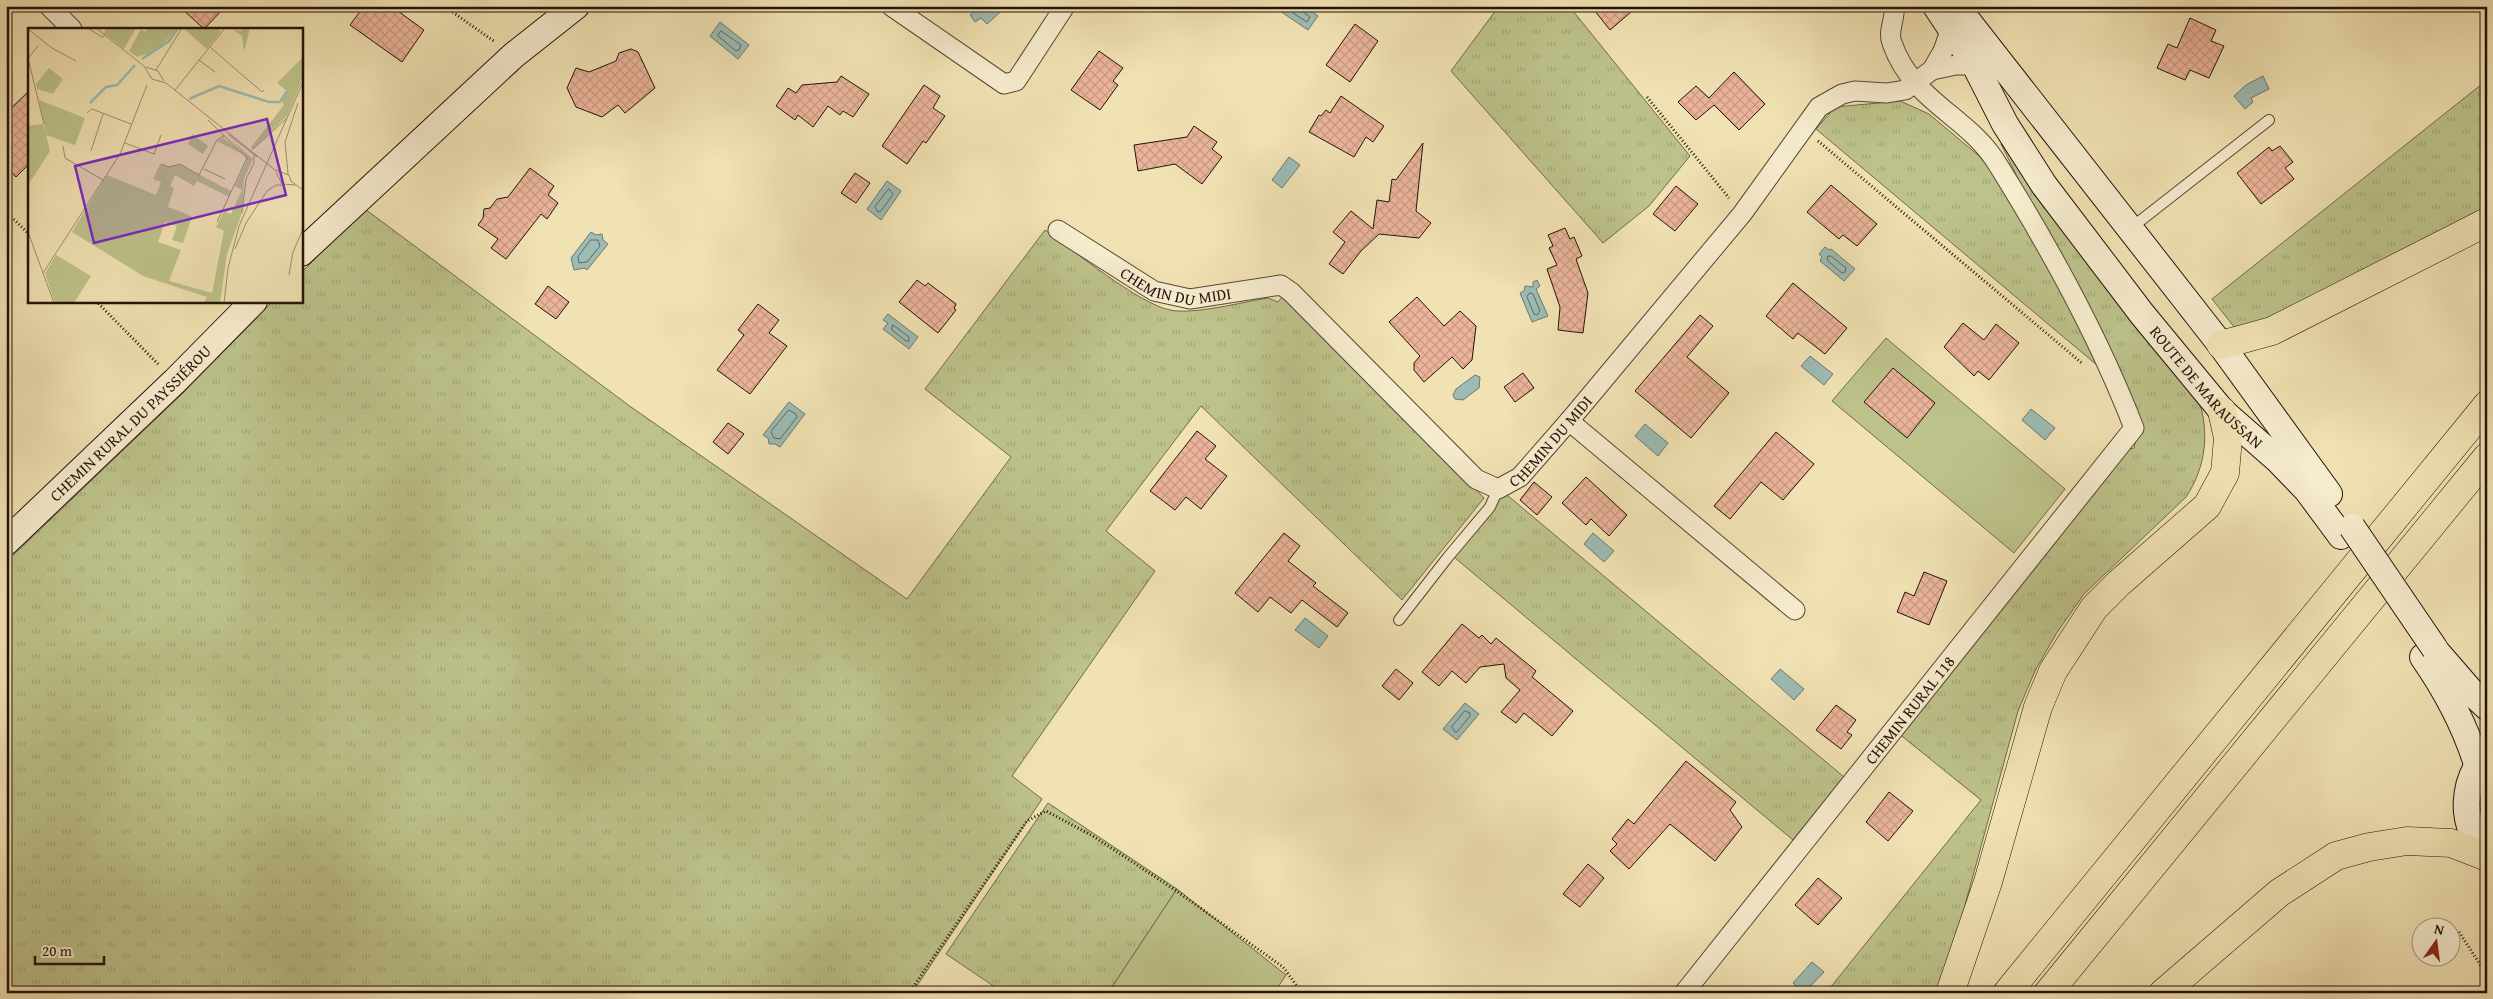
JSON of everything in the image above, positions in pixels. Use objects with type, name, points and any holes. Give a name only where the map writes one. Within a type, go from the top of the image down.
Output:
[{"type":"highway","points":[[2220,345],[2272,331],[2487,222]]},
{"type":"highway","points":[[2007,993],[2487,405]]},
{"type":"highway","points":[[1950,993],[1988,882],[2038,708],[2053,671],[2094,608],[2119,582],[2207,506],[2225,473],[2228,438],[2222,411]]},
{"type":"highway","points":[[2048,993],[2487,457]]},
{"type":"highway","points":[[2163,993],[2279,893],[2336,856],[2370,847],[2407,841],[2451,843],[2487,857]]},
{"type":"main road","points":[[302,252],[514,55],[576,6]]},
{"type":"main road","name":"ROUTE DE MARAUSSAN","points":[[1936,6],[1954,17],[2130,228],[2220,345],[2429,653],[2487,707]]},
{"type":"main road","name":"ROUTE DE MARAUSSAN","points":[[1954,17],[1975,65],[2005,124],[2044,185],[2142,314],[2222,411],[2278,460],[2346,532]]},
{"type":"main road","name":"CHEMIN RURAL DU PAYSSIÉROU","points":[[6,542],[175,381],[253,302]]},
{"type":"main road","name":"ROUTE DE MARAUSSAN","points":[[2429,653],[2472,749],[2482,758]]},
{"type":"main road","points":[[2482,758],[2468,784],[2466,806],[2471,827],[2487,851]]},
{"type":"street","points":[[50,6],[71,28]]},
{"type":"street","points":[[891,6],[1004,84],[1016,81],[1065,6]]},
{"type":"street","points":[[1894,6],[1890,32],[1892,43],[1915,84]]},
{"type":"street","points":[[1932,70],[1943,51],[1954,17]]},
{"type":"street","points":[[1932,70],[1956,65],[1975,65]]},
{"type":"street","name":"CHEMIN DU MIDI","points":[[1058,230],[1154,291],[1190,299],[1281,285],[1358,358],[1476,479],[1498,489],[1520,477],[1569,421],[1742,214],[1802,128],[1819,107],[1830,99],[1855,91],[1887,93],[1905,90],[1932,70]]},
{"type":"street","name":"CHEMIN RURAL 118","points":[[1684,992],[2134,428],[2117,385],[2059,272],[1998,163],[1971,134],[1926,96],[1915,84]]},
{"type":"street","points":[[1569,421],[1795,610]]},
{"type":"lane","points":[[2130,228],[2269,120]]},
{"type":"lane","points":[[1400,620],[1448,556],[1490,508],[1498,489]]},
{"type":"path","points":[[444,6],[514,55]]},
{"type":"path","points":[[1647,97],[1742,214]]},
{"type":"path","points":[[1802,128],[2084,365]]},
{"type":"path","points":[[6,212],[28,233]]},
{"type":"path","points":[[97,302],[175,381]]},
{"type":"path","points":[[909,993],[1027,821],[1046,811],[1093,836],[1283,967],[1302,993]]},
{"type":"path","points":[[2460,934],[2487,975]]},
{"type":"green space","points":[[1499,6],[1569,6],[1690,156],[1649,206],[1603,243],[1451,71]]},
{"type":"green space","points":[[2487,80],[2487,213],[2239,333],[2212,299]]},
{"type":"green space","points":[[1900,101],[1929,114],[1984,160],[2034,239],[2104,371],[1816,129],[1835,107]]},
{"type":"green space","points":[[2001,144],[2198,398],[2202,411],[2205,436],[2202,461],[2193,486],[2186,497],[2084,594],[2056,634],[2035,671],[2018,711],[1941,993],[1826,993],[1981,800],[1898,733],[2124,450],[2134,448],[2139,424]]},
{"type":"green space","points":[[365,209],[631,407],[907,599],[1011,457],[925,389],[1045,230],[1141,298],[1170,310],[1192,311],[1268,298],[1278,302],[1286,292],[1484,498],[1402,600],[1201,406],[1106,531],[1155,571],[1012,776],[1042,799],[912,993],[6,993],[6,562],[183,393],[272,302],[302,302],[302,272]]},
{"type":"green space","points":[[1886,338],[2065,489],[2014,553],[1832,401]]},
{"type":"green space","points":[[1501,490],[1844,777],[1793,840],[1449,553]]},
{"type":"green space","points":[[1048,803],[1177,889],[1108,993],[1004,993],[946,954]]},
{"type":"green space","points":[[1177,889],[1286,975],[1274,993],[1108,993]]},
{"type":"water","points":[[980,6],[1007,6],[987,24],[981,18],[975,22],[970,15]]},
{"type":"water","points":[[1278,6],[1304,6],[1318,16],[1308,30],[1277,9]]},
{"type":"water","points":[[720,22],[749,45],[738,59],[710,36]]},
{"type":"water","points":[[2263,76],[2269,89],[2251,98],[2253,102],[2245,109],[2234,96],[2246,85]]},
{"type":"water","points":[[1289,157],[1300,165],[1282,188],[1272,180]]},
{"type":"water","points":[[887,181],[901,191],[881,220],[867,209]]},
{"type":"water","points":[[591,232],[596,235],[602,234],[603,240],[608,244],[587,270],[585,268],[574,270],[571,258]]},
{"type":"water","points":[[1825,247],[1829,250],[1831,249],[1855,269],[1844,281],[1820,261],[1822,257],[1819,254]]},
{"type":"water","points":[[1537,280],[1540,286],[1536,289],[1548,316],[1532,322],[1520,293],[1524,291],[1525,286],[1533,287],[1533,282]]},
{"type":"water","points":[[888,314],[918,337],[909,349],[883,329],[888,323],[883,320]]},
{"type":"water","points":[[1810,356],[1833,374],[1824,385],[1801,366]]},
{"type":"water","points":[[1475,375],[1480,377],[1479,388],[1463,400],[1455,399],[1453,395],[1456,389]]},
{"type":"water","points":[[789,402],[805,414],[780,447],[775,444],[769,444],[768,438],[763,435]]},
{"type":"water","points":[[2031,409],[2055,428],[2045,440],[2022,420]]},
{"type":"water","points":[[1645,424],[1668,443],[1658,456],[1635,436]]},
{"type":"water","points":[[1593,533],[1614,551],[1604,562],[1584,544]]},
{"type":"water","points":[[1305,618],[1328,636],[1319,648],[1295,630]]},
{"type":"water","points":[[1780,669],[1804,689],[1794,700],[1771,679]]},
{"type":"water","points":[[1465,703],[1479,714],[1457,740],[1443,729]]},
{"type":"water","points":[[1812,962],[1824,972],[1804,993],[1793,983]]},
{"type":"building","points":[[179,6],[226,6],[203,28]]},
{"type":"building","points":[[364,6],[391,6],[424,30],[402,62],[350,25]]},
{"type":"building","points":[[1591,6],[1638,6],[1610,30]]},
{"type":"building","points":[[2190,18],[2216,30],[2211,41],[2224,46],[2209,78],[2190,70],[2185,80],[2157,68],[2168,44],[2177,48]]},
{"type":"building","points":[[1355,24],[1378,41],[1350,82],[1326,65]]},
{"type":"building","points":[[631,49],[638,52],[655,88],[625,113],[618,105],[602,117],[576,107],[567,88],[576,68],[589,72],[616,61],[619,53]]},
{"type":"building","points":[[1099,51],[1123,68],[1113,81],[1118,85],[1100,110],[1071,90]]},
{"type":"building","points":[[1734,72],[1765,104],[1739,130],[1714,105],[1696,120],[1678,102],[1696,86],[1709,98]]},
{"type":"building","points":[[841,76],[869,94],[853,117],[843,111],[840,115],[828,106],[813,127],[798,115],[795,120],[776,106],[788,88],[796,93],[802,85],[837,82]]},
{"type":"building","points":[[924,85],[940,96],[933,108],[945,116],[926,143],[923,141],[907,164],[882,146]]},
{"type":"building","points":[[28,92],[28,165],[16,177],[6,167],[6,113]]},
{"type":"building","points":[[1341,96],[1384,126],[1373,142],[1366,137],[1354,157],[1309,132],[1319,115],[1321,116],[1326,110],[1330,113]]},
{"type":"building","points":[[1194,126],[1217,142],[1212,149],[1222,157],[1202,184],[1175,164],[1138,171],[1134,145],[1187,137]]},
{"type":"building","points":[[1423,143],[1416,211],[1431,223],[1419,238],[1379,234],[1361,251],[1343,274],[1329,264],[1345,242],[1333,232],[1351,211],[1373,229],[1377,200],[1389,202],[1392,179],[1396,180]]},
{"type":"building","points":[[2280,146],[2293,162],[2285,168],[2294,179],[2261,204],[2237,173],[2269,147],[2272,151]]},
{"type":"building","points":[[530,168],[554,186],[548,195],[558,203],[547,219],[541,214],[506,259],[491,248],[498,239],[478,225],[483,218],[484,209],[490,208],[497,199],[508,197]]},
{"type":"building","points":[[855,173],[870,183],[856,203],[841,193]]},
{"type":"building","points":[[1831,185],[1877,224],[1857,246],[1843,235],[1839,239],[1807,212]]},
{"type":"building","points":[[1676,186],[1698,204],[1675,231],[1653,214]]},
{"type":"building","points":[[1565,228],[1570,239],[1574,237],[1582,256],[1576,259],[1588,293],[1583,333],[1558,330],[1560,307],[1547,269],[1557,265],[1549,248],[1553,246],[1548,235]]},
{"type":"building","points":[[917,280],[925,286],[928,283],[956,304],[954,309],[956,310],[938,333],[899,302]]},
{"type":"building","points":[[1793,283],[1847,328],[1825,354],[1798,333],[1793,339],[1766,316]]},
{"type":"building","points":[[548,286],[569,302],[556,319],[535,304]]},
{"type":"building","points":[[1417,297],[1444,326],[1460,311],[1476,326],[1472,360],[1463,369],[1452,357],[1424,382],[1414,370],[1414,363],[1420,356],[1389,322]]},
{"type":"building","points":[[758,304],[779,320],[769,333],[787,346],[750,394],[717,370],[744,335],[738,330]]},
{"type":"building","points":[[1700,315],[1713,326],[1687,357],[1729,393],[1691,438],[1635,391]]},
{"type":"building","points":[[1963,323],[1984,340],[1996,324],[2019,343],[1989,380],[1978,371],[1974,376],[1944,347]]},
{"type":"building","points":[[1893,368],[1935,403],[1907,438],[1864,402]]},
{"type":"building","points":[[1523,373],[1534,388],[1515,402],[1504,387]]},
{"type":"building","points":[[728,423],[744,434],[728,454],[713,442]]},
{"type":"building","points":[[1197,431],[1216,446],[1205,459],[1227,476],[1201,509],[1186,497],[1175,510],[1150,491]]},
{"type":"building","points":[[1776,432],[1814,464],[1783,500],[1761,482],[1730,519],[1714,506]]},
{"type":"building","points":[[1586,477],[1627,515],[1609,536],[1591,519],[1586,525],[1562,503]]},
{"type":"building","points":[[1534,482],[1552,497],[1537,515],[1520,500]]},
{"type":"building","points":[[1284,533],[1300,546],[1288,561],[1316,583],[1313,586],[1348,613],[1337,627],[1302,600],[1291,613],[1270,597],[1258,612],[1235,593]]},
{"type":"building","points":[[1924,572],[1947,581],[1929,625],[1897,612],[1905,592],[1914,596]]},
{"type":"building","points":[[1462,624],[1479,638],[1482,635],[1491,644],[1496,638],[1536,671],[1532,677],[1573,711],[1552,736],[1524,713],[1516,723],[1501,712],[1520,690],[1506,678],[1504,664],[1480,667],[1466,683],[1452,671],[1439,686],[1422,672]]},
{"type":"building","points":[[1396,669],[1413,683],[1399,700],[1382,686]]},
{"type":"building","points":[[1836,705],[1856,720],[1847,732],[1852,735],[1841,749],[1816,730]]},
{"type":"building","points":[[1686,761],[1736,802],[1730,810],[1742,827],[1715,861],[1670,824],[1629,869],[1610,851],[1617,844],[1612,839],[1628,819],[1634,824]]},
{"type":"building","points":[[1889,792],[1913,811],[1888,841],[1866,822]]},
{"type":"building","points":[[1588,864],[1604,878],[1580,907],[1563,894]]},
{"type":"building","points":[[1818,878],[1842,898],[1818,925],[1795,905]]}]
